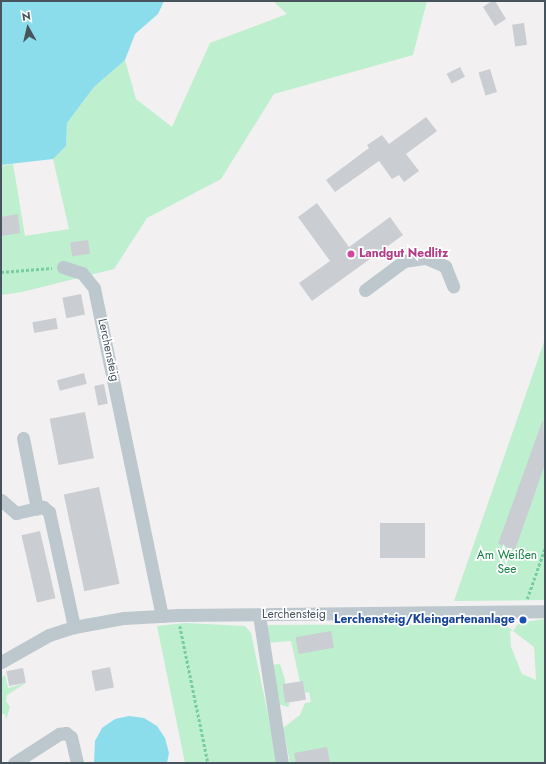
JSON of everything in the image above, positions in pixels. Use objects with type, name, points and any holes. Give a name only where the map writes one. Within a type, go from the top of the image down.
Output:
[{"type":"street","points":[[365,290],[404,261],[426,258],[445,266],[453,286]]},
{"type":"street","name":"Lerchensteig","points":[[63,267],[82,273],[94,288],[162,616]]},
{"type":"street","points":[[23,438],[37,509]]},
{"type":"street","points":[[1,500],[16,513],[43,508],[49,512],[74,627]]},
{"type":"street","name":"Lerchensteig","points":[[1,662],[31,644],[74,627],[117,619],[178,615],[545,611]]},
{"type":"street","points":[[259,615],[282,763]]},
{"type":"street","points":[[14,763],[59,734],[66,733],[71,737],[77,763]]},
{"type":"path","points":[[1,272],[63,267]]},
{"type":"path","points":[[527,611],[528,597],[545,548]]},
{"type":"path","points":[[178,615],[208,763]]},
{"type":"green space","points":[[273,1],[427,1],[413,55],[274,94],[221,179],[147,218],[114,269],[22,292],[1,295],[1,166],[13,164],[25,236],[69,229],[53,159],[66,146],[67,123],[94,87],[125,60],[136,99],[172,127],[210,43],[287,14]]},
{"type":"green space","name":"Am Weißen See","points":[[545,339],[545,600],[454,601]]},
{"type":"green space","points":[[545,619],[545,763],[290,763],[283,728],[300,715],[305,703],[311,702],[309,692],[305,693],[303,682],[300,682],[291,641],[267,643],[266,630],[268,625],[504,624],[513,631],[519,623]],"holes":[[[510,631],[513,631],[534,647],[536,680],[522,674],[511,647]]]},
{"type":"green space","points":[[185,623],[245,626],[251,633],[278,763],[185,763],[157,626]]},
{"type":"green space","points":[[280,664],[285,680],[285,685],[282,685],[286,703],[290,703],[288,707],[278,704],[272,665]]},
{"type":"green space","points":[[5,675],[8,688],[26,683],[7,695],[6,701],[10,707],[6,720],[5,714],[1,714],[1,678]]},
{"type":"water","points":[[1,1],[164,1],[158,14],[135,34],[125,60],[94,87],[67,123],[66,146],[53,159],[1,165]]},
{"type":"water","points":[[129,716],[144,718],[157,726],[165,738],[169,753],[167,763],[94,763],[95,741],[102,728],[115,719]]},
{"type":"building","points":[[492,1],[495,1],[506,19],[495,26],[483,7]]},
{"type":"building","points":[[524,23],[527,45],[515,46],[512,25]]},
{"type":"building","points":[[460,67],[465,77],[452,84],[447,74]]},
{"type":"building","points":[[490,69],[497,92],[486,95],[479,73]]},
{"type":"building","points":[[426,117],[437,131],[406,154],[419,171],[404,182],[399,175],[392,179],[379,161],[335,192],[326,180],[369,148],[367,145],[382,135],[389,144]]},
{"type":"building","name":"Landgut Nedlitz","points":[[317,203],[349,247],[390,217],[403,235],[312,301],[299,283],[330,261],[298,217]]},
{"type":"building","points":[[18,214],[20,233],[1,236],[1,217]]},
{"type":"building","points":[[88,240],[90,254],[72,256],[70,243]]},
{"type":"building","points":[[81,294],[85,315],[66,318],[62,298]]},
{"type":"building","points":[[56,318],[58,329],[34,333],[32,322]]},
{"type":"building","points":[[84,373],[87,384],[60,391],[57,380]]},
{"type":"building","points":[[104,384],[108,404],[98,406],[94,386]]},
{"type":"building","points":[[85,412],[94,458],[59,465],[50,419]]},
{"type":"building","points":[[543,419],[545,464],[515,550],[498,544]]},
{"type":"building","points":[[99,487],[120,584],[84,591],[64,494]]},
{"type":"building","points":[[380,523],[425,523],[425,558],[380,558]]},
{"type":"building","points":[[40,531],[56,598],[37,603],[21,535]]},
{"type":"building","points":[[331,631],[334,648],[298,654],[296,637]]},
{"type":"building","points":[[110,667],[114,688],[95,691],[91,671]]},
{"type":"building","points":[[23,668],[26,683],[9,686],[6,671]]},
{"type":"building","points":[[303,681],[306,700],[285,703],[282,684]]},
{"type":"building","points":[[327,747],[330,763],[296,763],[294,753]]},
{"type":"place","name":"Landgut Nedlitz","points":[[351,254]]},
{"type":"place","name":"Lerchensteig/Kleingartenanlage","points":[[523,620]]}]
